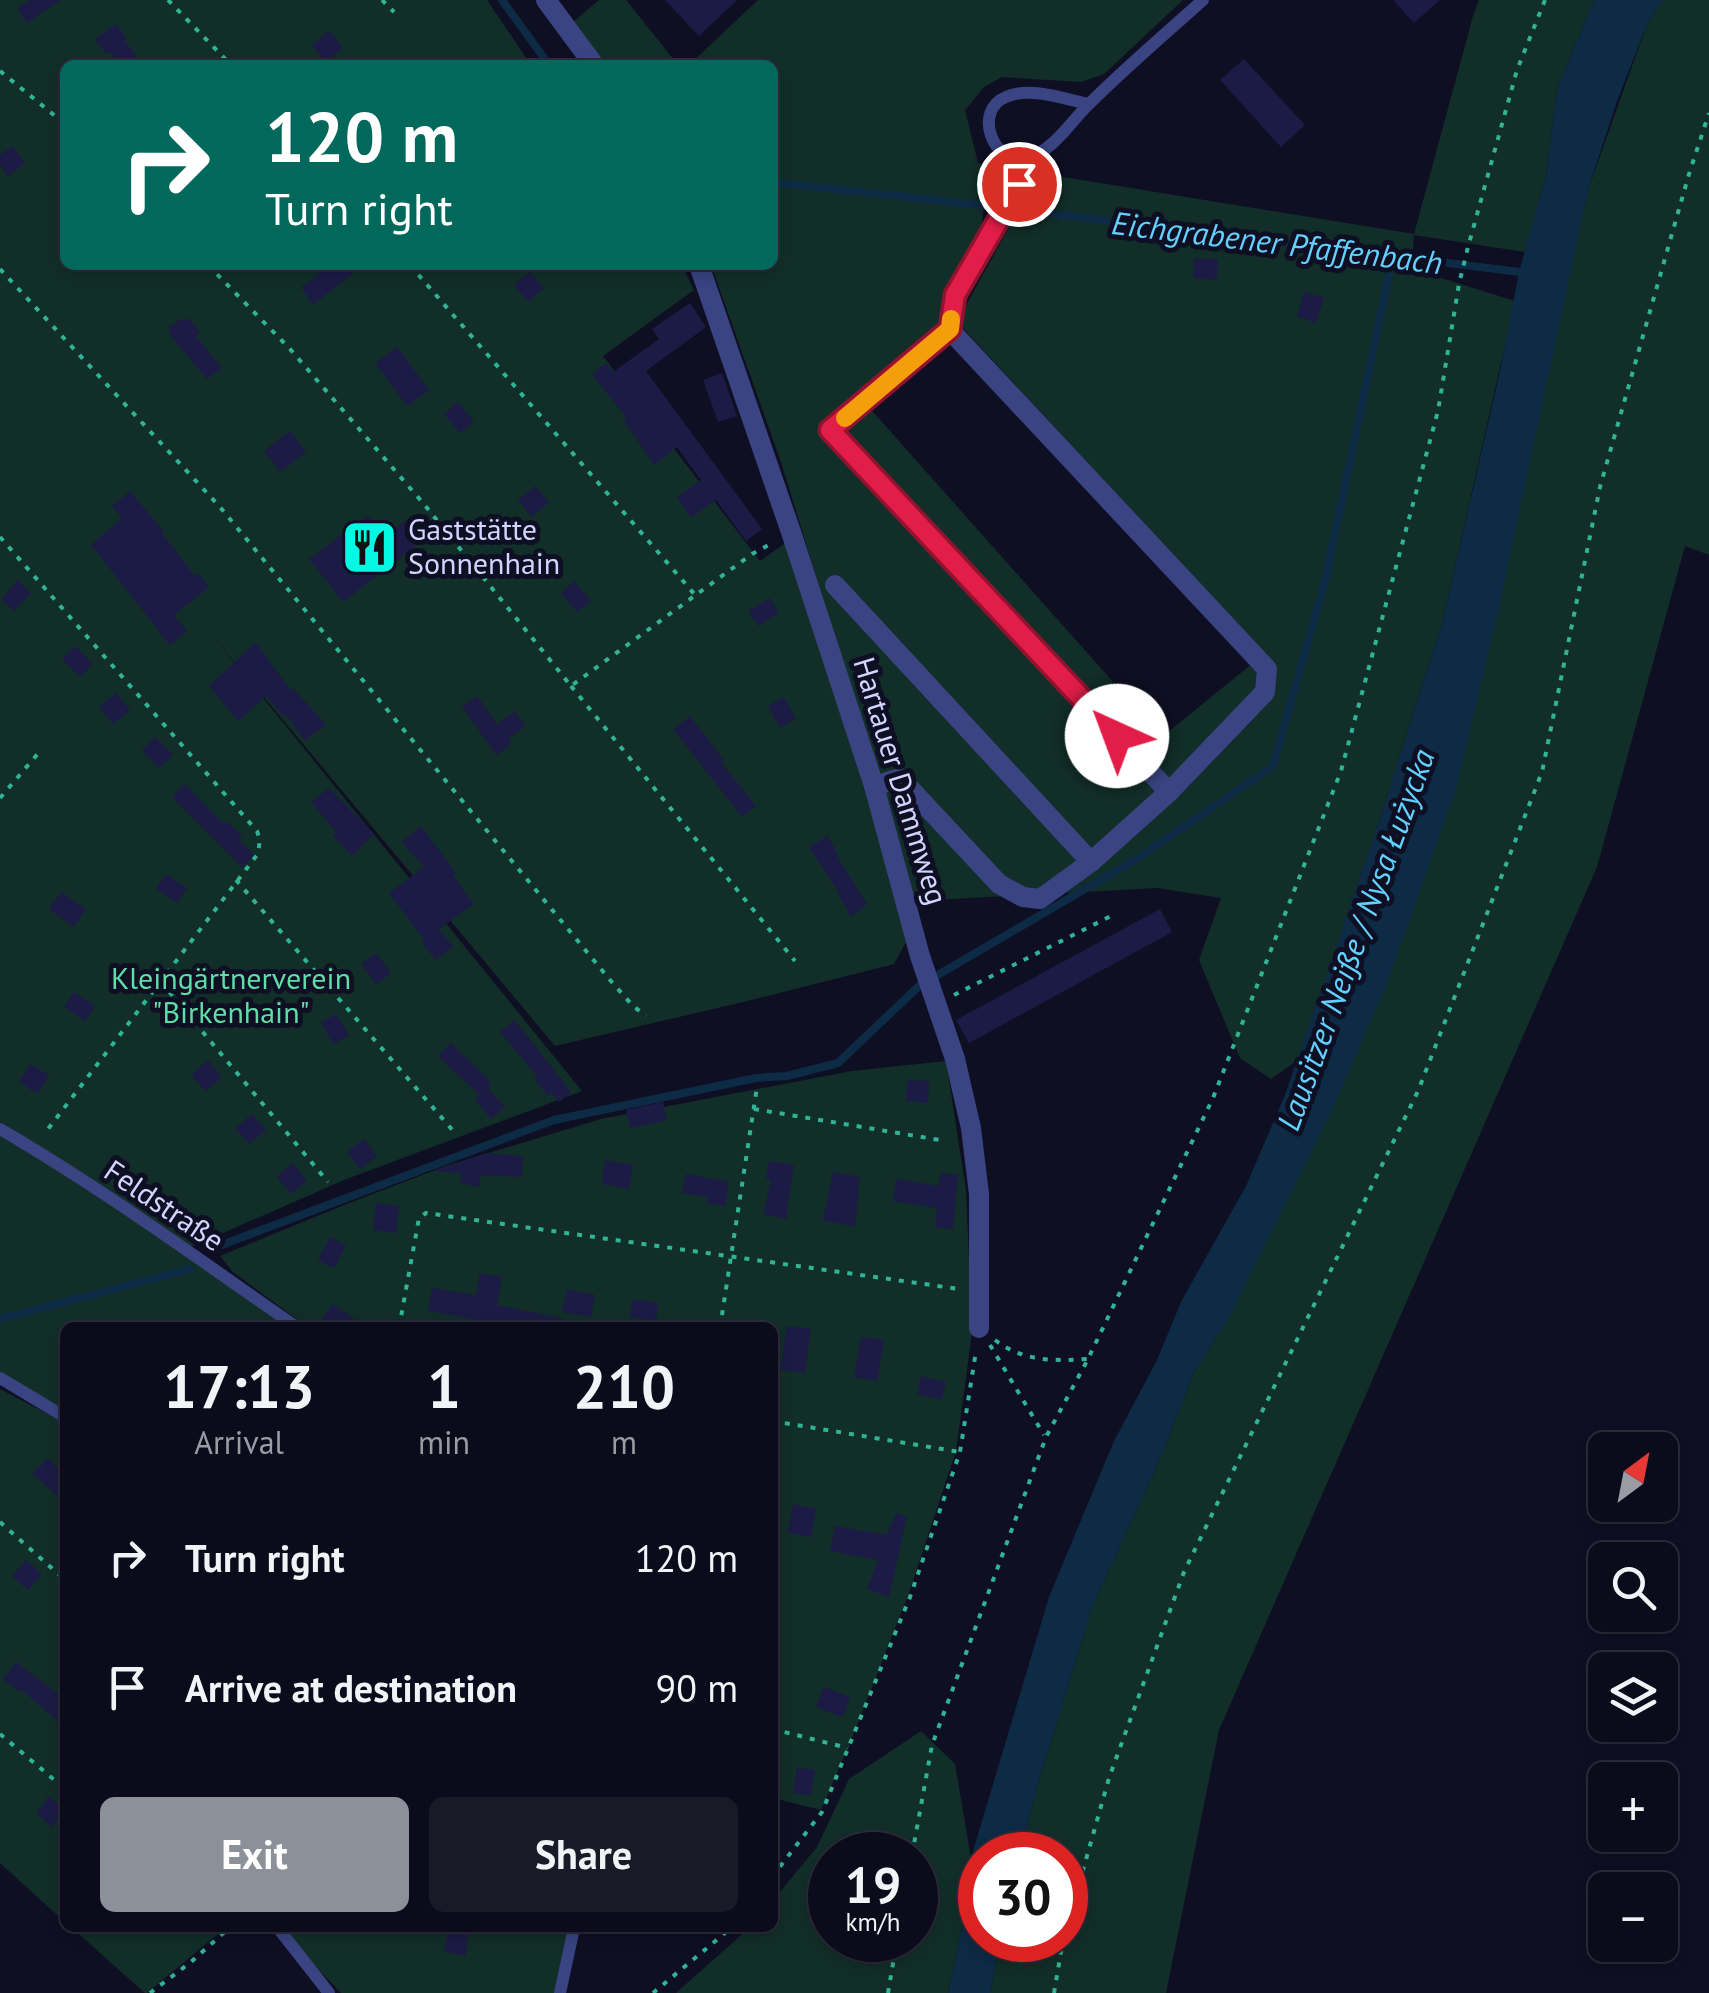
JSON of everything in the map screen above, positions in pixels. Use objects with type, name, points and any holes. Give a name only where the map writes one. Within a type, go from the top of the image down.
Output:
[{"type":"street","points":[[546,0],[590,60]]},
{"type":"street","points":[[1019,184],[955,295],[950,329],[830,430],[1169,792]]},
{"type":"street","name":"Hartauer Dammweg","points":[[701,270],[874,786],[955,1059],[971,1128],[979,1194],[979,1328]]},
{"type":"street","points":[[874,786],[900,778],[999,884],[1023,897],[1040,899],[1090,862],[1169,792],[1265,692],[1267,670],[950,329]]},
{"type":"street","points":[[835,585],[1090,862]]},
{"type":"lane","points":[[1089,104],[1023,93],[1006,96],[992,112],[988,124],[991,138],[1010,157],[1025,158],[1042,151],[1202,0]]},
{"type":"lane","name":"Feldstraße","points":[[0,1129],[289,1322]]},
{"type":"lane","points":[[0,1378],[60,1415]]},
{"type":"lane","points":[[281,1932],[329,1993]]},
{"type":"lane","points":[[560,1993],[573,1932]]},
{"type":"path","points":[[168,0],[227,60]]},
{"type":"path","points":[[382,0],[394,12]]},
{"type":"path","points":[[916,1832],[932,1745],[1046,1437],[1088,1359],[1213,1098],[1341,772],[1438,411],[1468,247],[1517,70],[1545,0]]},
{"type":"path","points":[[0,71],[60,120]]},
{"type":"path","points":[[1088,1852],[1109,1778],[1184,1572],[1418,1092],[1542,772],[1600,487],[1709,113]]},
{"type":"path","points":[[0,270],[220,507],[610,980],[646,1016]]},
{"type":"path","points":[[213,270],[290,349],[411,489],[795,961]]},
{"type":"path","points":[[414,270],[696,596]]},
{"type":"path","points":[[570,686],[752,554],[791,532]]},
{"type":"path","points":[[0,537],[257,831],[260,848],[33,1148]]},
{"type":"path","points":[[0,798],[40,750]]},
{"type":"path","points":[[236,880],[455,1133]]},
{"type":"path","points":[[931,988],[1111,916]]},
{"type":"path","points":[[160,981],[328,1182]]},
{"type":"path","points":[[721,1322],[757,1087]]},
{"type":"path","points":[[754,1109],[946,1141]]},
{"type":"path","points":[[400,1322],[419,1218],[423,1214],[979,1292]]},
{"type":"path","points":[[979,1328],[1029,1358],[1088,1359]]},
{"type":"path","points":[[979,1328],[1046,1437]]},
{"type":"path","points":[[778,1869],[822,1812],[910,1597],[960,1452],[979,1328]]},
{"type":"path","points":[[778,1423],[960,1452]]},
{"type":"path","points":[[0,1522],[60,1576]]},
{"type":"path","points":[[778,1731],[848,1748]]},
{"type":"path","points":[[0,1734],[60,1785]]},
{"type":"path","points":[[150,1993],[225,1932]]},
{"type":"path","points":[[652,1993],[726,1932]]},
{"type":"path","points":[[888,1993],[893,1962]]},
{"type":"path","points":[[1054,1993],[1060,1962]]},
{"type":"green space","name":"Kleingärtnerverein \"Birkenhain\"","points":[[0,0],[487,0],[528,60],[60,60],[60,270],[684,270],[694,290],[603,356],[760,561],[787,542],[866,792],[907,940],[894,964],[555,1046],[212,635],[582,1091],[344,1180],[191,1247],[0,1122]]},
{"type":"green space","points":[[599,0],[626,0],[674,60],[603,60],[572,23]]},
{"type":"green space","points":[[758,0],[1183,0],[1104,74],[1081,82],[1002,77],[984,87],[965,110],[978,163],[988,165],[982,223],[949,292],[937,329],[858,395],[1162,737],[1264,654],[962,327],[964,309],[1039,173],[1414,234],[1479,0],[1594,0],[1557,90],[1546,176],[1525,252],[1414,235],[1412,269],[1515,301],[1443,620],[1298,1060],[1271,1079],[1240,1058],[1199,960],[1221,898],[1157,888],[915,901],[781,462],[713,270],[778,270],[778,60],[694,60]]},
{"type":"green space","points":[[1662,0],[1709,0],[1709,555],[1685,546],[1597,867],[1219,1730],[1166,1993],[990,1993],[996,1962],[1088,1962],[1088,1832],[1026,1832],[1037,1787],[1092,1607],[1158,1464],[1193,1374],[1231,1314],[1568,279],[1588,190],[1647,24]]},
{"type":"green space","points":[[946,1061],[966,1190],[972,1333],[956,1451],[909,1593],[821,1810],[778,1799],[778,1322],[300,1322],[233,1272],[220,1256],[446,1166],[601,1119],[852,1071]]},
{"type":"green space","points":[[0,1134],[111,1203],[282,1322],[60,1322],[60,1411],[0,1374]]},
{"type":"green space","points":[[0,1389],[60,1420],[60,1917],[0,1863]]},
{"type":"green space","points":[[921,1731],[955,1764],[967,1832],[958,1832],[958,1947],[948,1993],[676,1993],[745,1932],[778,1932],[778,1894],[808,1858],[808,1962],[938,1962],[938,1832],[824,1832],[849,1779]]},
{"type":"green space","points":[[76,1932],[220,1932],[147,1993]]},
{"type":"green space","points":[[287,1932],[569,1932],[557,1993],[341,1993]]},
{"type":"water","name":"Lausitzer Neiße / Nysa Łużycka","points":[[1594,0],[1662,0],[1647,24],[1588,190],[1456,789],[1386,986],[1333,1108],[1231,1314],[1193,1374],[1158,1464],[1092,1607],[1026,1832],[979,1832],[1049,1597],[1114,1441],[1156,1362],[1182,1300],[1246,1186],[1285,1095],[1382,812],[1443,620],[1519,272],[1546,176],[1557,90]]},
{"type":"water","points":[[958,1947],[958,1962],[996,1962],[990,1993],[948,1993]]},
{"type":"building","points":[[29,0],[61,0],[27,23],[17,8]]},
{"type":"building","points":[[665,0],[737,0],[699,36]]},
{"type":"building","points":[[1393,0],[1440,0],[1414,23]]},
{"type":"building","points":[[116,24],[139,60],[116,60],[110,51],[106,54],[95,39]]},
{"type":"building","points":[[329,31],[343,48],[323,60],[312,45]]},
{"type":"building","points":[[1244,59],[1305,125],[1281,147],[1220,80]]},
{"type":"building","points":[[13,146],[25,163],[8,176],[0,165],[0,155]]},
{"type":"building","points":[[1194,258],[1218,259],[1217,280],[1193,278]]},
{"type":"building","points":[[316,270],[357,270],[313,305],[301,287],[319,275]]},
{"type":"building","points":[[530,272],[544,288],[528,302],[514,285]]},
{"type":"building","points":[[1304,292],[1324,298],[1316,323],[1297,316]]},
{"type":"building","points":[[690,303],[706,327],[646,371],[762,529],[746,541],[716,500],[691,518],[677,497],[701,480],[677,447],[654,465],[623,419],[626,417],[592,374],[606,363],[613,372],[659,339],[652,329]]},
{"type":"building","points":[[182,318],[189,318],[200,332],[196,336],[222,368],[207,379],[169,334],[168,328]]},
{"type":"building","points":[[397,347],[429,390],[407,406],[375,363]]},
{"type":"building","points":[[722,373],[737,416],[718,422],[703,380]]},
{"type":"building","points":[[458,402],[474,422],[460,433],[444,414]]},
{"type":"building","points":[[290,431],[306,452],[280,472],[264,451]]},
{"type":"building","points":[[535,486],[549,502],[532,517],[518,500]]},
{"type":"building","points":[[130,491],[194,575],[198,573],[209,587],[174,615],[187,631],[170,645],[91,545],[122,518],[112,506]]},
{"type":"building","name":"Gaststätte Sonnenhain","points":[[368,515],[376,525],[386,518],[394,529],[413,515],[429,535],[343,602],[309,559]]},
{"type":"building","points":[[18,580],[31,593],[14,611],[1,599]]},
{"type":"building","points":[[574,581],[591,601],[577,612],[561,593]]},
{"type":"building","points":[[770,598],[779,613],[758,626],[748,611]]},
{"type":"building","points":[[256,642],[290,690],[293,688],[326,725],[305,740],[266,696],[238,721],[209,686]]},
{"type":"building","points":[[75,646],[93,664],[80,677],[62,659]]},
{"type":"building","points":[[116,693],[130,710],[113,724],[99,707]]},
{"type":"building","points":[[477,696],[497,724],[515,711],[525,726],[496,755],[462,706]]},
{"type":"building","points":[[784,697],[796,719],[780,728],[768,706]]},
{"type":"building","points":[[690,716],[756,806],[742,817],[673,729]]},
{"type":"building","points":[[155,737],[173,755],[159,768],[142,750]]},
{"type":"building","points":[[185,784],[224,824],[227,821],[242,836],[239,840],[254,855],[242,867],[172,797]]},
{"type":"building","points":[[329,788],[374,834],[352,856],[332,835],[336,832],[311,802]]},
{"type":"building","points":[[421,826],[474,904],[439,929],[453,947],[436,960],[389,893],[424,867],[402,842]]},
{"type":"building","points":[[828,836],[867,904],[851,917],[809,847]]},
{"type":"building","points":[[166,874],[187,888],[177,903],[156,889]]},
{"type":"building","points":[[61,892],[86,909],[74,927],[49,909]]},
{"type":"building","points":[[1160,909],[1172,932],[969,1043],[956,1020]]},
{"type":"building","points":[[376,953],[391,973],[376,984],[361,964]]},
{"type":"building","points":[[74,992],[95,1006],[85,1021],[64,1007]]},
{"type":"building","points":[[337,1014],[349,1036],[333,1044],[321,1022]]},
{"type":"building","points":[[515,1020],[571,1092],[559,1102],[552,1093],[548,1096],[535,1079],[538,1077],[500,1032]]},
{"type":"building","points":[[451,1043],[492,1083],[484,1091],[488,1088],[505,1107],[491,1119],[475,1099],[479,1095],[438,1056]]},
{"type":"building","points":[[208,1060],[222,1077],[206,1091],[191,1075]]},
{"type":"building","points":[[30,1064],[49,1075],[38,1094],[19,1082]]},
{"type":"building","points":[[908,1080],[929,1081],[928,1103],[906,1101]]},
{"type":"building","points":[[663,1102],[667,1120],[630,1128],[626,1110]]},
{"type":"building","points":[[252,1114],[266,1130],[249,1144],[235,1128]]},
{"type":"building","points":[[364,1139],[377,1156],[360,1169],[347,1152]]},
{"type":"building","points":[[487,1153],[523,1156],[522,1177],[481,1175],[479,1187],[460,1183],[462,1173],[433,1171]]},
{"type":"building","points":[[605,1160],[633,1165],[629,1189],[602,1184]]},
{"type":"building","points":[[769,1161],[794,1165],[786,1219],[763,1214],[771,1180],[766,1179]]},
{"type":"building","points":[[293,1163],[307,1180],[291,1194],[277,1177]]},
{"type":"building","points":[[833,1172],[860,1177],[855,1227],[823,1220]]},
{"type":"building","points":[[940,1173],[958,1175],[953,1229],[935,1228],[937,1208],[893,1201],[896,1179],[939,1186]]},
{"type":"building","points":[[686,1174],[729,1182],[725,1206],[706,1203],[708,1197],[682,1193]]},
{"type":"building","points":[[376,1203],[399,1206],[396,1233],[373,1230]]},
{"type":"building","points":[[330,1237],[346,1246],[334,1268],[318,1260]]},
{"type":"building","points":[[480,1273],[502,1277],[497,1305],[561,1318],[561,1322],[474,1322],[475,1319],[428,1311],[432,1288],[476,1295]]},
{"type":"building","points":[[567,1289],[595,1295],[591,1317],[562,1312]]},
{"type":"building","points":[[633,1299],[658,1303],[656,1321],[630,1317]]},
{"type":"building","points":[[332,1304],[359,1322],[322,1322]]},
{"type":"building","points":[[787,1326],[811,1329],[805,1373],[780,1370]]},
{"type":"building","points":[[861,1337],[884,1340],[877,1381],[854,1377]]},
{"type":"building","points":[[921,1376],[946,1382],[942,1400],[917,1394]]},
{"type":"building","points":[[48,1458],[60,1470],[60,1498],[32,1473]]},
{"type":"building","points":[[793,1504],[816,1509],[811,1537],[788,1533]]},
{"type":"building","points":[[896,1513],[907,1517],[889,1597],[867,1589],[878,1560],[830,1551],[835,1526],[887,1535]]},
{"type":"building","points":[[26,1560],[42,1574],[28,1590],[12,1576]]},
{"type":"building","points":[[16,1662],[60,1695],[60,1723],[22,1690],[3,1679]]},
{"type":"building","points":[[824,1687],[850,1697],[843,1717],[816,1707]]},
{"type":"building","points":[[797,1768],[815,1770],[811,1795],[793,1793]]},
{"type":"building","points":[[49,1797],[60,1806],[60,1817],[52,1827],[36,1813]]},
{"type":"building","points":[[448,1932],[469,1934],[465,1956],[444,1951]]},
{"type":"waterway","name":"Eichgrabener Pfaffenbach","points":[[502,0],[545,60]]},
{"type":"waterway","name":"Eichgrabener Pfaffenbach","points":[[778,183],[1528,273]]},
{"type":"waterway","points":[[216,1247],[554,1120],[838,1063],[919,986],[1138,858],[1273,766],[1325,581],[1393,255]]},
{"type":"waterway","points":[[0,1319],[190,1269]]},
{"type":"slow traffic","points":[[845,418],[950,329],[951,319]]},
{"type":"place","name":"Gaststätte Sonnenhain","points":[[369,547]]},
{"type":"route","points":[[1019,184],[955,295],[950,329],[830,430],[1117,736]]}]
